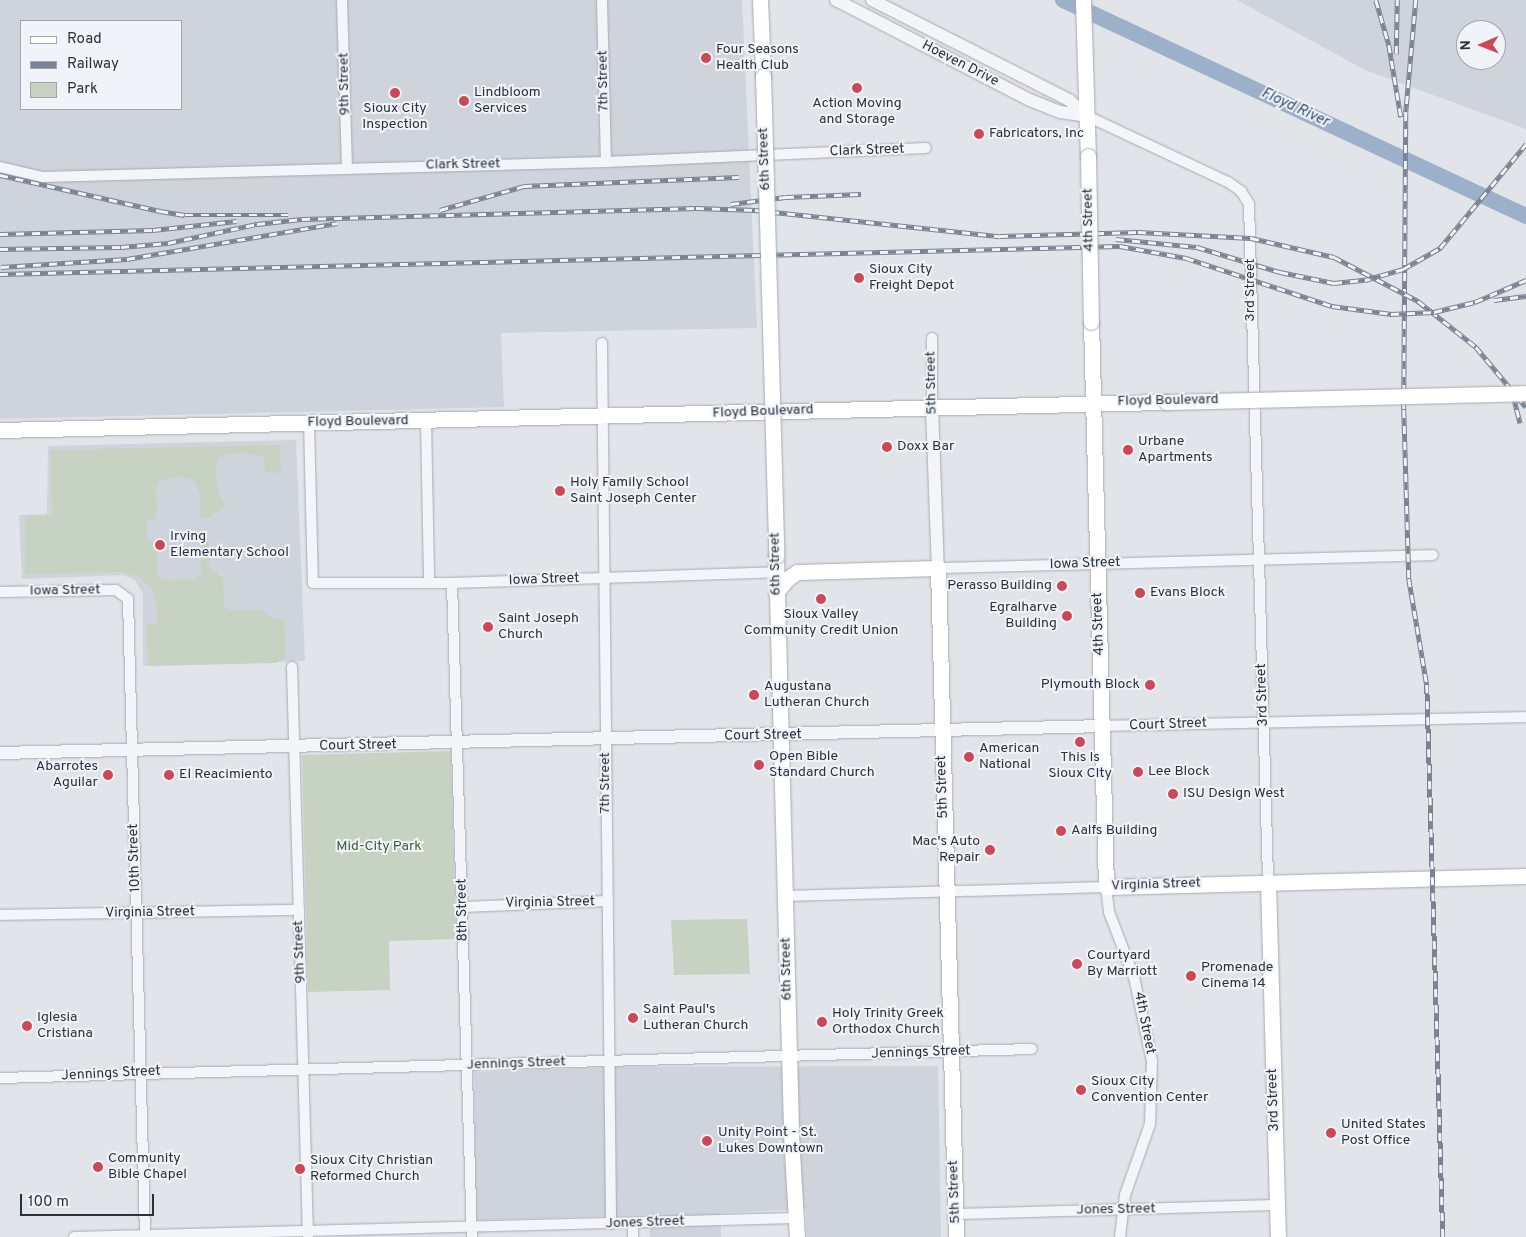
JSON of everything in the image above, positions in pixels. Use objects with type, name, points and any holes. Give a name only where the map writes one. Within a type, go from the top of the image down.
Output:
[{"type":"main road","name":"4th Street","points":[[1083,0],[1106,887]]},
{"type":"main road","name":"6th Street","points":[[762,4],[791,1131],[797,1237]]},
{"type":"main road","name":"Floyd Boulevard","points":[[0,430],[602,417],[1526,393]]},
{"type":"main road","points":[[776,556],[797,572],[787,579],[776,592]]},
{"type":"main road","name":"Iowa Street","points":[[797,572],[938,568]]},
{"type":"main road","name":"5th Street","points":[[938,568],[956,1237]]},
{"type":"main road","name":"Virginia Street","points":[[1106,887],[1526,876]]},
{"type":"main road","name":"3rd Street","points":[[1268,882],[1278,1237]]},
{"type":"street","name":"9th Street","points":[[342,0],[347,168]]},
{"type":"street","name":"7th Street","points":[[602,0],[606,162]]},
{"type":"street","name":"Hoeven Drive","points":[[836,0],[1030,100],[1060,112],[1087,116]]},
{"type":"street","name":"Hoeven Drive","points":[[872,0],[1069,100],[1087,116],[1210,174]]},
{"type":"street","name":"Clark Street","points":[[0,167],[42,177],[606,162],[926,148]]},
{"type":"street","name":"3rd Street","points":[[1210,174],[1241,191],[1250,212],[1268,882]]},
{"type":"street","name":"5th Street","points":[[932,338],[932,408],[938,568]]},
{"type":"street","name":"7th Street","points":[[602,343],[611,1224]]},
{"type":"street","points":[[426,420],[429,583]]},
{"type":"street","name":"Iowa Street","points":[[309,423],[313,583],[452,583],[776,572]]},
{"type":"street","name":"Iowa Street","points":[[938,568],[1433,556]]},
{"type":"street","name":"8th Street","points":[[452,583],[472,1232]]},
{"type":"street","name":"Iowa Street","points":[[0,592],[116,590],[128,599]]},
{"type":"street","name":"10th Street","points":[[128,599],[145,1236]]},
{"type":"street","name":"9th Street","points":[[292,668],[308,1234]]},
{"type":"street","name":"Court Street","points":[[0,753],[295,748],[942,730],[1526,717]]},
{"type":"street","name":"Virginia Street","points":[[785,896],[1106,887]]},
{"type":"street","name":"4th Street","points":[[1106,887],[1114,926],[1134,976],[1152,1062],[1150,1124],[1122,1210],[1120,1237]]},
{"type":"street","name":"Virginia Street","points":[[463,907],[608,901]]},
{"type":"street","name":"Virginia Street","points":[[0,915],[299,910]]},
{"type":"street","name":"Jennings Street","points":[[0,1078],[1032,1049]]},
{"type":"street","name":"Jones Street","points":[[956,1214],[1278,1204]]},
{"type":"street","name":"Jones Street","points":[[74,1237],[472,1232],[611,1224],[796,1218]]},
{"type":"street","points":[[633,1224],[633,1237]]},
{"type":"shaded area","points":[[0,0],[742,0],[757,328],[501,333],[504,407],[0,419]]},
{"type":"shaded area","points":[[1237,0],[1526,0],[1526,129],[1365,70]]},
{"type":"shaded area","name":"Irving Elementary School","points":[[296,440],[305,661],[143,666],[143,594],[135,580],[123,575],[22,579],[19,515],[47,514],[48,446]]},
{"type":"shaded area","name":"Unity Point - St. Lukes Downtown","points":[[938,1066],[941,1237],[807,1237],[806,1209],[721,1213],[721,1237],[650,1237],[649,1215],[476,1220],[474,1072],[617,1067]]},
{"type":"green space","points":[[280,445],[281,473],[265,472],[264,459],[260,455],[247,455],[247,452],[222,455],[217,460],[215,482],[218,482],[218,495],[223,499],[224,507],[219,512],[212,513],[212,517],[199,518],[201,495],[193,479],[184,479],[183,476],[160,480],[156,485],[157,518],[147,522],[147,538],[150,542],[157,542],[158,575],[163,580],[196,579],[201,574],[200,540],[209,540],[210,571],[218,572],[218,576],[223,576],[224,605],[229,610],[261,609],[273,619],[284,619],[286,657],[276,663],[148,666],[147,624],[158,624],[158,608],[152,589],[141,578],[122,572],[25,574],[25,516],[52,515],[50,450]]},
{"type":"green space","name":"Mid-City Park","points":[[451,751],[456,939],[389,941],[390,990],[308,992],[302,755]]},
{"type":"green space","points":[[747,919],[750,974],[674,975],[671,920]]},
{"type":"waterway","name":"Floyd River","points":[[1063,0],[1526,216]]},
{"type":"railway","points":[[1376,0],[1389,45],[1401,117]]},
{"type":"railway","points":[[1396,54],[1397,0]]},
{"type":"railway","points":[[1416,0],[1406,113],[1404,410],[1409,579],[1427,685],[1443,1237]]},
{"type":"railway","points":[[1116,239],[1197,247],[1280,272],[1334,283],[1365,280],[1403,269],[1440,248],[1526,144]]},
{"type":"railway","points":[[0,175],[185,215],[288,215]]},
{"type":"railway","points":[[440,210],[524,186],[739,177]]},
{"type":"railway","points":[[731,204],[786,197],[861,194]]},
{"type":"railway","points":[[0,249],[121,247],[168,243],[257,224],[302,219],[696,208],[755,210],[1000,236],[1138,232],[1251,238],[1334,257],[1418,301],[1476,347],[1526,407]]},
{"type":"railway","points":[[0,234],[153,230],[237,221]]},
{"type":"railway","points":[[1,267],[127,259],[337,223]]},
{"type":"railway","points":[[0,274],[1120,246],[1186,258],[1332,306],[1391,314],[1434,312],[1475,302],[1526,280]]},
{"type":"railway","points":[[1494,300],[1526,296]]},
{"type":"railway","points":[[1513,394],[1520,423]]},
{"type":"place","name":"Four Seasons Health Club","points":[[706,58]]},
{"type":"place","name":"Action Moving and Storage","points":[[857,88]]},
{"type":"place","name":"Sioux City Inspection","points":[[395,93]]},
{"type":"place","name":"Lindbloom Services","points":[[464,101]]},
{"type":"place","name":"Fabricators, Inc","points":[[979,134]]},
{"type":"place","name":"Sioux City Freight Depot","points":[[859,278]]},
{"type":"place","name":"Doxx Bar","points":[[887,447]]},
{"type":"place","name":"Urbane Apartments","points":[[1128,450]]},
{"type":"place","name":"Holy Family School Saint Joseph Center","points":[[560,491]]},
{"type":"place","name":"Irving Elementary School","points":[[160,545]]},
{"type":"place","name":"Perasso Building","points":[[1062,586]]},
{"type":"place","name":"Evans Block","points":[[1140,593]]},
{"type":"place","name":"Sioux Valley Community Credit Union","points":[[821,599]]},
{"type":"place","name":"Egralharve Building","points":[[1067,616]]},
{"type":"place","name":"Saint Joseph Church","points":[[488,627]]},
{"type":"place","name":"Plymouth Block","points":[[1150,685]]},
{"type":"place","name":"Augustana Lutheran Church","points":[[754,695]]},
{"type":"place","name":"This Is Sioux CIty","points":[[1080,742]]},
{"type":"place","name":"American National","points":[[969,757]]},
{"type":"place","name":"Open Bible Standard Church","points":[[759,765]]},
{"type":"place","name":"Lee Block","points":[[1138,772]]},
{"type":"place","name":"Abarrotes Aguilar","points":[[108,775]]},
{"type":"place","name":"El Reacimiento","points":[[169,775]]},
{"type":"place","name":"ISU Design West","points":[[1173,794]]},
{"type":"place","name":"Aalfs Building","points":[[1061,831]]},
{"type":"place","name":"Mac's Auto Repair","points":[[990,850]]},
{"type":"place","name":"Courtyard By Marriott","points":[[1077,964]]},
{"type":"place","name":"Promenade Cinema 14","points":[[1191,976]]},
{"type":"place","name":"Saint Paul's Lutheran Church","points":[[633,1018]]},
{"type":"place","name":"Holy Trinity Greek Orthodox Church","points":[[822,1022]]},
{"type":"place","name":"Iglesia Cristiana","points":[[27,1026]]},
{"type":"place","name":"Sioux City Convention Center","points":[[1081,1090]]},
{"type":"place","name":"United States Post Office","points":[[1331,1133]]},
{"type":"place","name":"Unity Point - St. Lukes Downtown","points":[[707,1141]]},
{"type":"place","name":"Community Bible Chapel","points":[[98,1167]]},
{"type":"place","name":"Sioux City Christian Reformed Church","points":[[300,1169]]}]
